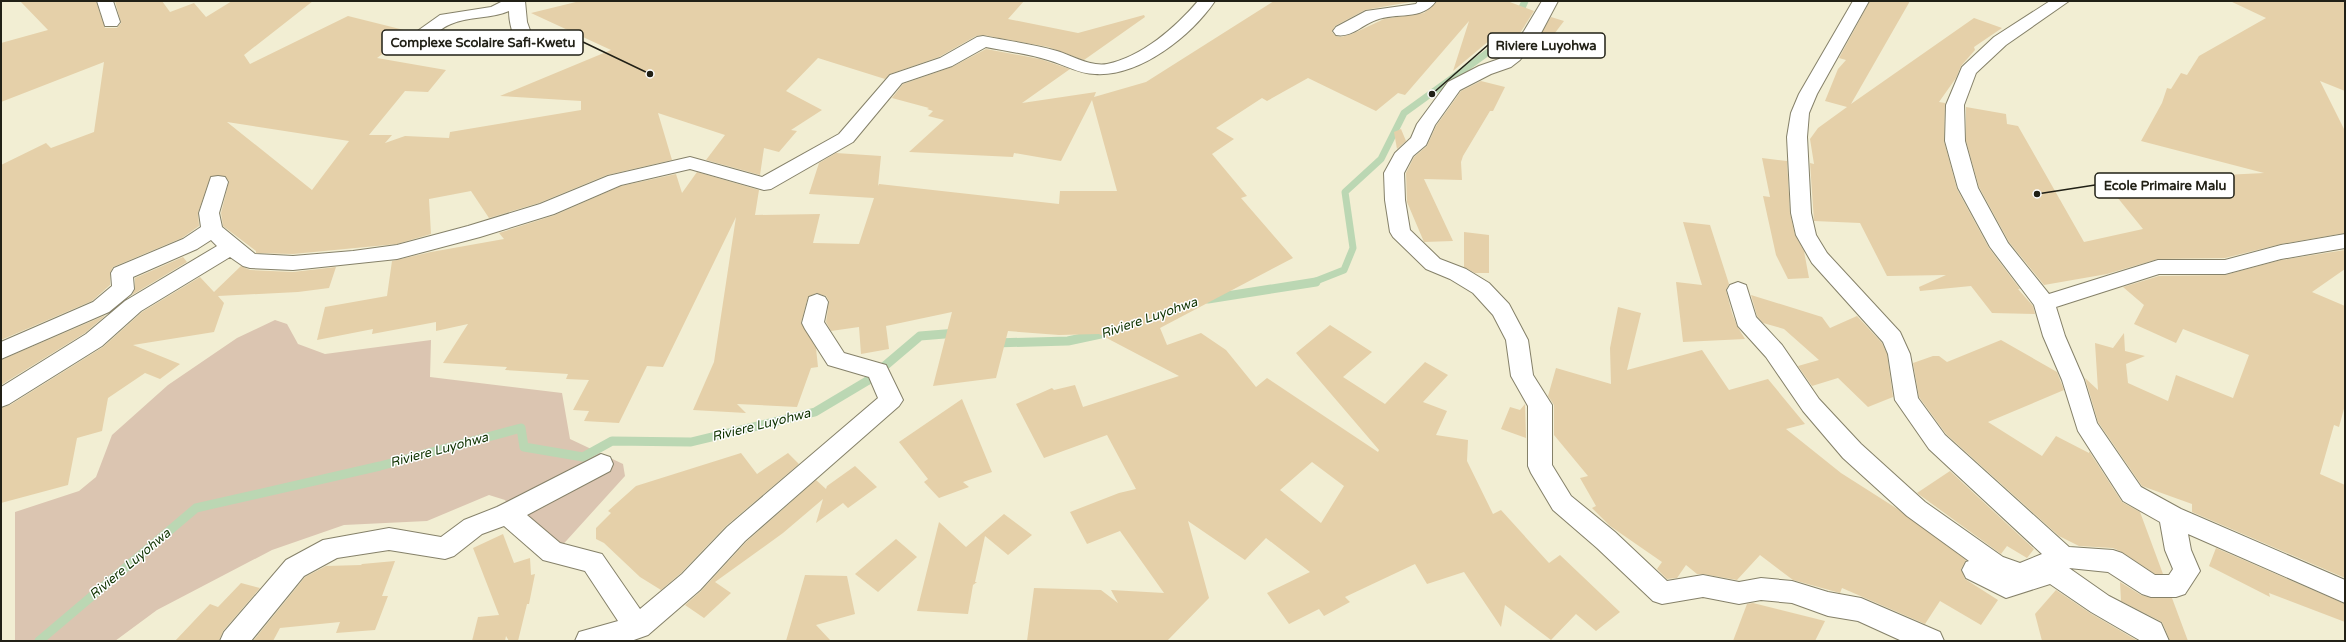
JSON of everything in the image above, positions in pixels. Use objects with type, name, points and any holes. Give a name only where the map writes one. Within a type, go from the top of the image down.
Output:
[{"type":"street","points":[[105,1],[111,22]]},
{"type":"street","points":[[418,37],[446,19],[495,11],[517,1],[518,22],[526,44]]},
{"type":"street","points":[[218,182],[209,212],[212,230],[250,261],[294,263],[353,258],[397,252],[474,232],[547,209],[615,180],[690,163],[764,184],[846,138],[896,79],[946,62],[983,41],[1051,55],[1093,68],[1109,69],[1133,60],[1170,40],[1186,26],[1207,1]]},
{"type":"street","points":[[1342,31],[1372,15],[1421,8],[1428,1]]},
{"type":"street","points":[[1550,1],[1532,33],[1514,56],[1505,63],[1484,70],[1454,86],[1426,124],[1419,141],[1405,153],[1394,173],[1395,200],[1400,232],[1433,264],[1458,274],[1481,288],[1501,310],[1517,340],[1522,376],[1540,406],[1540,466],[1562,503],[1606,540],[1662,594],[1703,586],[1739,593],[1761,589],[1792,592],[1828,604],[1861,610],[1930,641]]},
{"type":"street","points":[[1861,1],[1812,87],[1800,113],[1797,137],[1801,213],[1806,235],[1819,258],[1892,338],[1899,354],[1902,380],[1907,400],[1937,442],[2063,556]]},
{"type":"street","points":[[2061,1],[2000,41],[1968,71],[1955,105],[1955,141],[1968,188],[2000,247],[2044,303],[2054,336],[2073,380],[2086,425],[2132,494],[2172,516],[2345,592]]},
{"type":"street","points":[[1,351],[101,307],[123,289],[122,274],[190,244],[212,230]]},
{"type":"street","points":[[2044,303],[2158,267],[2225,267],[2281,252],[2345,241]]},
{"type":"street","points":[[1,398],[94,340],[133,306],[231,247]]},
{"type":"street","points":[[1738,290],[1746,320],[1774,351],[1811,405],[1852,451],[1916,509],[1994,565],[2021,575],[2063,556],[2113,561],[2151,586],[2176,586],[2186,571],[2178,550],[2172,516]]},
{"type":"street","points":[[589,641],[638,627],[691,582],[736,534],[891,400],[878,371],[836,359],[813,323],[817,302]]},
{"type":"street","points":[[234,641],[295,568],[332,548],[389,539],[445,548],[474,527],[506,514],[601,464]]},
{"type":"street","points":[[506,514],[517,521],[552,552],[593,562],[638,627]]},
{"type":"street","points":[[1994,565],[1974,570],[2006,587],[2053,572],[2100,604],[2151,631],[2155,641]]},
{"type":"shaded area","points":[[275,320],[287,324],[298,344],[325,354],[431,340],[430,377],[562,393],[570,439],[623,464],[625,476],[548,561],[505,500],[489,495],[427,521],[344,525],[272,550],[157,610],[115,641],[15,641],[15,512],[79,491],[96,477],[112,435],[168,385],[237,338]]},
{"type":"building","points":[[20,1],[96,1],[105,28],[117,28],[121,23],[115,1],[162,1],[170,12],[194,3],[206,17],[232,1],[313,1],[244,55],[250,64],[348,16],[412,32],[377,58],[446,70],[428,92],[405,91],[369,135],[392,135],[385,143],[405,136],[449,138],[450,132],[581,110],[581,101],[500,96],[611,50],[531,13],[580,1],[1024,1],[1008,19],[1078,33],[1144,15],[1145,17],[1084,60],[1048,47],[983,35],[976,36],[939,57],[890,74],[885,79],[818,58],[786,91],[822,110],[791,130],[797,131],[779,152],[764,148],[760,175],[706,160],[725,135],[658,113],[672,160],[607,175],[539,203],[489,218],[471,191],[429,199],[431,234],[397,244],[293,254],[256,253],[256,251],[223,226],[221,213],[229,181],[225,176],[211,176],[198,213],[199,226],[182,238],[113,267],[110,273],[110,285],[92,301],[1,340],[1,165],[46,143],[51,148],[94,132],[104,62],[1,102],[1,43],[48,30]],"holes":[[[227,122],[349,141],[312,190]]]},
{"type":"building","points":[[1274,1],[1416,1],[1365,10],[1335,26],[1332,32],[1336,36],[1341,37],[1352,34],[1384,19],[1424,13],[1437,1],[1507,1],[1534,11],[1515,41],[1496,35],[1453,71],[1469,21],[1405,95],[1398,93],[1376,111],[1308,78],[1267,101],[1262,98],[1216,128],[1234,139],[1212,154],[1247,196],[1241,198],[1293,258],[1160,328],[1167,345],[1201,333],[1226,350],[1256,387],[1267,378],[1378,452],[1379,450],[1296,353],[1330,325],[1372,352],[1343,377],[1385,404],[1425,362],[1448,375],[1423,402],[1447,411],[1436,435],[1468,440],[1467,461],[1493,514],[1501,510],[1549,563],[1560,555],[1620,612],[1596,631],[1576,614],[1551,640],[1505,605],[1501,627],[1464,572],[1427,584],[1415,564],[1345,597],[1350,602],[1324,616],[1319,609],[1289,624],[1267,593],[1310,572],[1266,538],[1245,560],[1188,521],[1209,598],[1167,641],[1027,641],[1034,588],[1101,590],[1118,603],[1111,590],[1164,593],[1120,531],[1087,544],[1070,512],[1119,493],[1136,489],[1107,435],[1044,458],[1016,404],[1052,388],[1054,390],[1075,385],[1083,407],[1179,376],[1099,334],[1059,335],[1008,331],[996,378],[933,386],[952,312],[886,326],[889,349],[861,354],[859,327],[831,331],[826,322],[829,301],[826,296],[816,293],[808,297],[801,323],[816,348],[818,367],[811,368],[797,407],[737,404],[746,413],[693,410],[714,362],[736,217],[663,367],[647,366],[619,423],[584,421],[589,411],[573,410],[589,380],[566,379],[568,374],[505,370],[507,367],[443,363],[468,324],[436,331],[436,322],[372,334],[373,329],[317,340],[325,307],[387,296],[392,261],[431,252],[504,239],[499,233],[555,215],[621,186],[676,174],[682,193],[697,172],[759,190],[755,215],[820,214],[813,243],[859,244],[874,198],[809,194],[819,163],[836,153],[881,156],[878,186],[879,184],[1059,204],[1060,191],[1117,191],[1092,100],[1061,161],[1014,153],[1013,157],[909,152],[944,120],[928,116],[933,111],[927,109],[929,108],[892,98],[903,84],[952,67],[986,49],[1040,59],[1070,69],[1022,103],[1096,92],[1094,97],[1146,82]],"holes":[[[1312,462],[1344,486],[1321,523],[1280,490]]]},
{"type":"building","points":[[1870,1],[1910,1],[1851,104],[1974,18],[2002,28],[1974,47],[1975,50],[1961,66],[1956,78],[1939,102],[1945,103],[1944,141],[1957,189],[1989,248],[2020,289],[2018,289],[2033,306],[2035,314],[1992,313],[1971,286],[1920,291],[1919,287],[1946,275],[1887,276],[1860,223],[1814,221],[1810,163],[1814,164],[1810,139],[1818,128],[1847,107],[1825,101],[1838,69],[1846,60],[1839,58]]},
{"type":"building","points":[[2230,1],[2345,1],[2345,91],[2320,81],[2345,131],[2345,233],[2281,244],[2225,258],[2158,259],[2107,274],[2044,285],[2009,242],[1979,187],[1966,141],[1966,107],[2006,114],[2007,124],[2018,126],[2084,242],[2143,229],[2104,181],[2264,173],[2141,141],[2162,103],[2167,88],[2171,89],[2181,73],[2187,75],[2199,56],[2266,18]]},
{"type":"building","points":[[1551,17],[1564,21],[1542,50],[1532,47]]},
{"type":"building","points":[[1481,81],[1505,87],[1493,111],[1490,111],[1463,156],[1461,162],[1462,180],[1424,179],[1453,241],[1424,242],[1407,202],[1406,173],[1414,157],[1427,146],[1436,126],[1461,91]]},
{"type":"building","points":[[1401,129],[1406,141],[1397,149],[1394,132]]},
{"type":"building","points":[[1762,158],[1787,161],[1790,213],[1795,235],[1804,251],[1809,278],[1788,279],[1776,255],[1763,196],[1770,197]]},
{"type":"building","points":[[1683,222],[1710,225],[1729,284],[1726,290],[1732,313],[1737,326],[1745,339],[1683,342],[1676,282],[1702,285]]},
{"type":"building","points":[[1464,232],[1489,235],[1489,273],[1475,273],[1464,267]]},
{"type":"building","points":[[2345,250],[2345,269],[2312,292],[2345,306],[2345,405],[2339,427],[2334,425],[2320,474],[2345,485],[2345,578],[2192,512],[2192,504],[2142,486],[2098,422],[2085,378],[2098,390],[2095,343],[2113,348],[2124,333],[2125,351],[2145,356],[2126,364],[2128,383],[2168,401],[2176,375],[2233,398],[2249,355],[2183,329],[2176,343],[2134,324],[2144,305],[2123,287],[2159,276],[2225,275],[2281,260]]},
{"type":"building","points":[[183,257],[187,262],[132,295],[135,289],[135,278]]},
{"type":"building","points":[[241,266],[250,270],[293,272],[336,267],[329,288],[298,292],[218,296],[224,303],[214,332],[133,345],[180,364],[160,379],[145,373],[108,398],[102,431],[77,438],[68,485],[1,503],[1,408],[10,405],[103,347],[142,312],[200,277],[214,292]]},
{"type":"building","points":[[1751,295],[1822,317],[1830,328],[1857,316],[1882,343],[1887,354],[1893,397],[1868,407],[1838,378],[1812,386],[1798,366],[1819,360],[1784,329],[1763,323],[1757,316]]},
{"type":"building","points":[[1618,307],[1641,313],[1627,370],[1702,350],[1729,390],[1768,379],[1805,424],[1786,429],[1841,473],[1896,508],[1966,560],[1961,569],[1965,579],[1998,600],[1981,625],[1940,601],[1925,624],[1842,588],[1840,593],[1793,580],[1760,555],[1737,580],[1697,574],[1686,565],[1677,578],[1667,579],[1657,569],[1662,562],[1610,526],[1592,508],[1596,506],[1580,478],[1588,476],[1554,435],[1554,405],[1548,396],[1556,368],[1611,384],[1610,348]]},
{"type":"building","points":[[106,315],[85,333],[1,385],[1,360]]},
{"type":"building","points":[[2001,340],[2057,372],[2064,390],[1988,422],[2042,456],[2056,436],[2089,453],[2089,451],[2122,502],[2140,512],[2163,574],[2155,574],[2122,552],[2113,548],[2079,546],[2059,536],[1946,434],[1919,397],[1913,363],[1933,356],[1939,356],[1947,362]]},
{"type":"building","points":[[962,399],[992,472],[963,482],[969,487],[939,498],[924,482],[928,479],[899,442]]},
{"type":"building","points":[[1525,404],[1526,438],[1501,429],[1510,407],[1520,410]]},
{"type":"building","points":[[741,453],[757,474],[788,453],[799,464],[726,526],[681,573],[661,590],[640,577],[604,543],[596,539],[596,528],[611,513],[608,511],[636,486]]},
{"type":"building","points":[[855,466],[877,487],[848,508],[843,503],[816,523],[823,499],[783,533],[715,582],[731,593],[704,618],[685,605],[701,591],[746,542],[816,480],[826,489],[827,486]]},
{"type":"building","points":[[1950,471],[2034,549],[2027,558],[2007,546],[2001,554],[1917,493]]},
{"type":"building","points":[[1004,514],[1032,535],[1008,555],[985,536],[975,582],[977,582],[973,585],[968,614],[917,611],[939,522],[966,547]]},
{"type":"building","points":[[503,534],[514,563],[530,558],[531,575],[535,574],[529,604],[527,604],[518,641],[509,641],[506,636],[505,641],[472,641],[478,617],[499,615],[473,548]]},
{"type":"building","points":[[896,539],[917,557],[878,592],[855,574]]},
{"type":"building","points":[[2216,548],[2345,604],[2345,622],[2269,593],[2270,597],[2209,566]]},
{"type":"building","points":[[395,561],[382,596],[388,596],[375,630],[336,633],[340,622],[280,628],[273,641],[253,641],[305,577],[326,566],[361,565]]},
{"type":"building","points":[[805,575],[847,576],[855,614],[816,625],[831,641],[786,641]]},
{"type":"building","points":[[2120,582],[2141,595],[2151,598],[2172,598],[2188,641],[2170,641],[2162,622],[2121,601]]},
{"type":"building","points":[[241,583],[260,588],[223,631],[219,641],[175,641],[210,604],[218,607]]},
{"type":"building","points":[[2056,590],[2090,613],[2138,641],[2042,641],[2035,614]]},
{"type":"building","points":[[1753,603],[1825,621],[1815,641],[1733,641],[1747,604]]},
{"type":"waterway","name":"Riviere Luyohwa","points":[[1518,17],[1525,1]]},
{"type":"waterway","name":"Riviere Luyohwa","points":[[1312,283],[1344,270],[1353,248],[1345,192],[1381,159],[1404,113],[1498,45],[1509,30]]},
{"type":"waterway","name":"Riviere Luyohwa","points":[[1312,283],[1316,282]]},
{"type":"waterway","name":"Riviere Luyohwa","points":[[1208,299],[1312,283]]},
{"type":"waterway","name":"Riviere Luyohwa","points":[[995,343],[1068,341],[1110,332]]},
{"type":"waterway","name":"Riviere Luyohwa","points":[[39,641],[196,508],[380,466],[521,428],[524,447],[583,457],[612,441],[691,442],[815,412],[867,381],[920,336],[957,333]]},
{"type":"place","name":"Complexe Scolaire Safi-Kwetu","points":[[650,74]]},
{"type":"place","name":"Riviere Luyohwa","points":[[1432,94]]},
{"type":"place","name":"Ecole Primaire Malu","points":[[2037,194]]}]
